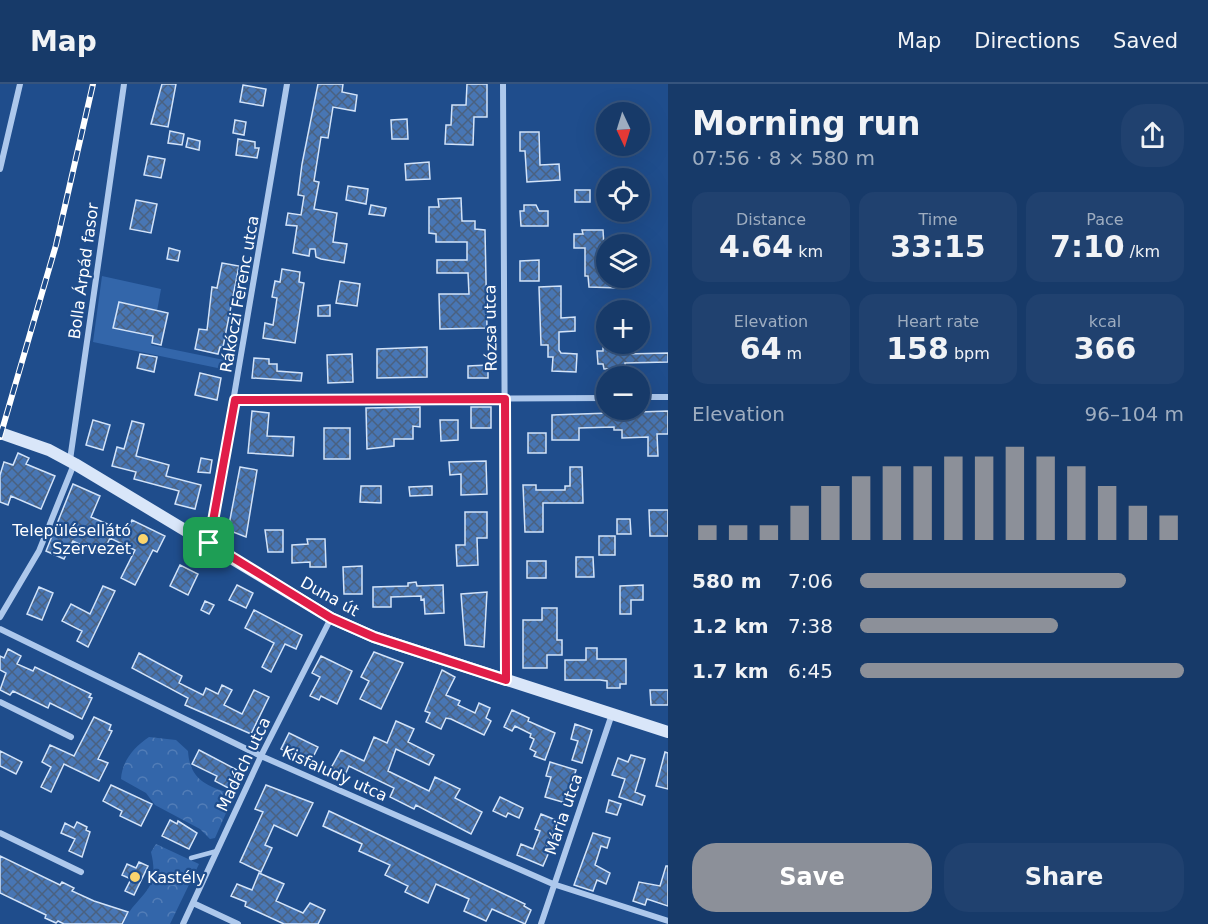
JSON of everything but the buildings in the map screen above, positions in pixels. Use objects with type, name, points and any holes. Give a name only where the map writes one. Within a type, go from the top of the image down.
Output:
[{"type":"street","points":[[0,169],[20,84]]},
{"type":"street","name":"Bolla Árpád fasor","points":[[0,617],[39,551],[72,463],[124,84]]},
{"type":"street","name":"Rákóczi Ferenc utca","points":[[209,543],[287,84]]},
{"type":"street","name":"Rózsa utca","points":[[503,84],[506,680]]},
{"type":"street","points":[[650,397],[668,397]]},
{"type":"street","points":[[235,400],[596,398]]},
{"type":"street","name":"Duna út","points":[[0,434],[49,450],[209,543],[331,618],[374,637],[668,732]]},
{"type":"street","points":[[0,602],[8,604]]},
{"type":"street","name":"Madách utca","points":[[183,924],[261,756],[331,618]]},
{"type":"street","name":"Kisfaludy utca","points":[[0,629],[261,756],[554,884],[668,921]]},
{"type":"street","points":[[0,702],[71,737]]},
{"type":"street","name":"Mária utca","points":[[541,924],[612,714]]},
{"type":"street","points":[[0,833],[81,872]]},
{"type":"street","points":[[192,903],[238,924]]},
{"type":"lane","points":[[190,858],[217,851]]},
{"type":"green space","points":[[102,276],[161,289],[151,345],[229,361],[227,370],[93,342]]},
{"type":"green space","points":[[149,737],[176,740],[188,751],[193,770],[202,781],[234,795],[215,838],[210,839],[200,829],[155,805],[146,793],[121,779],[130,755]]},
{"type":"green space","points":[[156,844],[199,864],[170,924],[122,924],[150,884],[153,876],[151,852]]},
{"type":"railway","points":[[0,437],[56,245],[93,84]]},
{"type":"place","name":"Településellátó Szervezet","points":[[143,539]]},
{"type":"place","name":"Kastély","points":[[135,877]]},
{"type":"route","points":[[505,399],[506,680],[374,637],[331,618],[209,543],[235,400],[505,399]]}]
